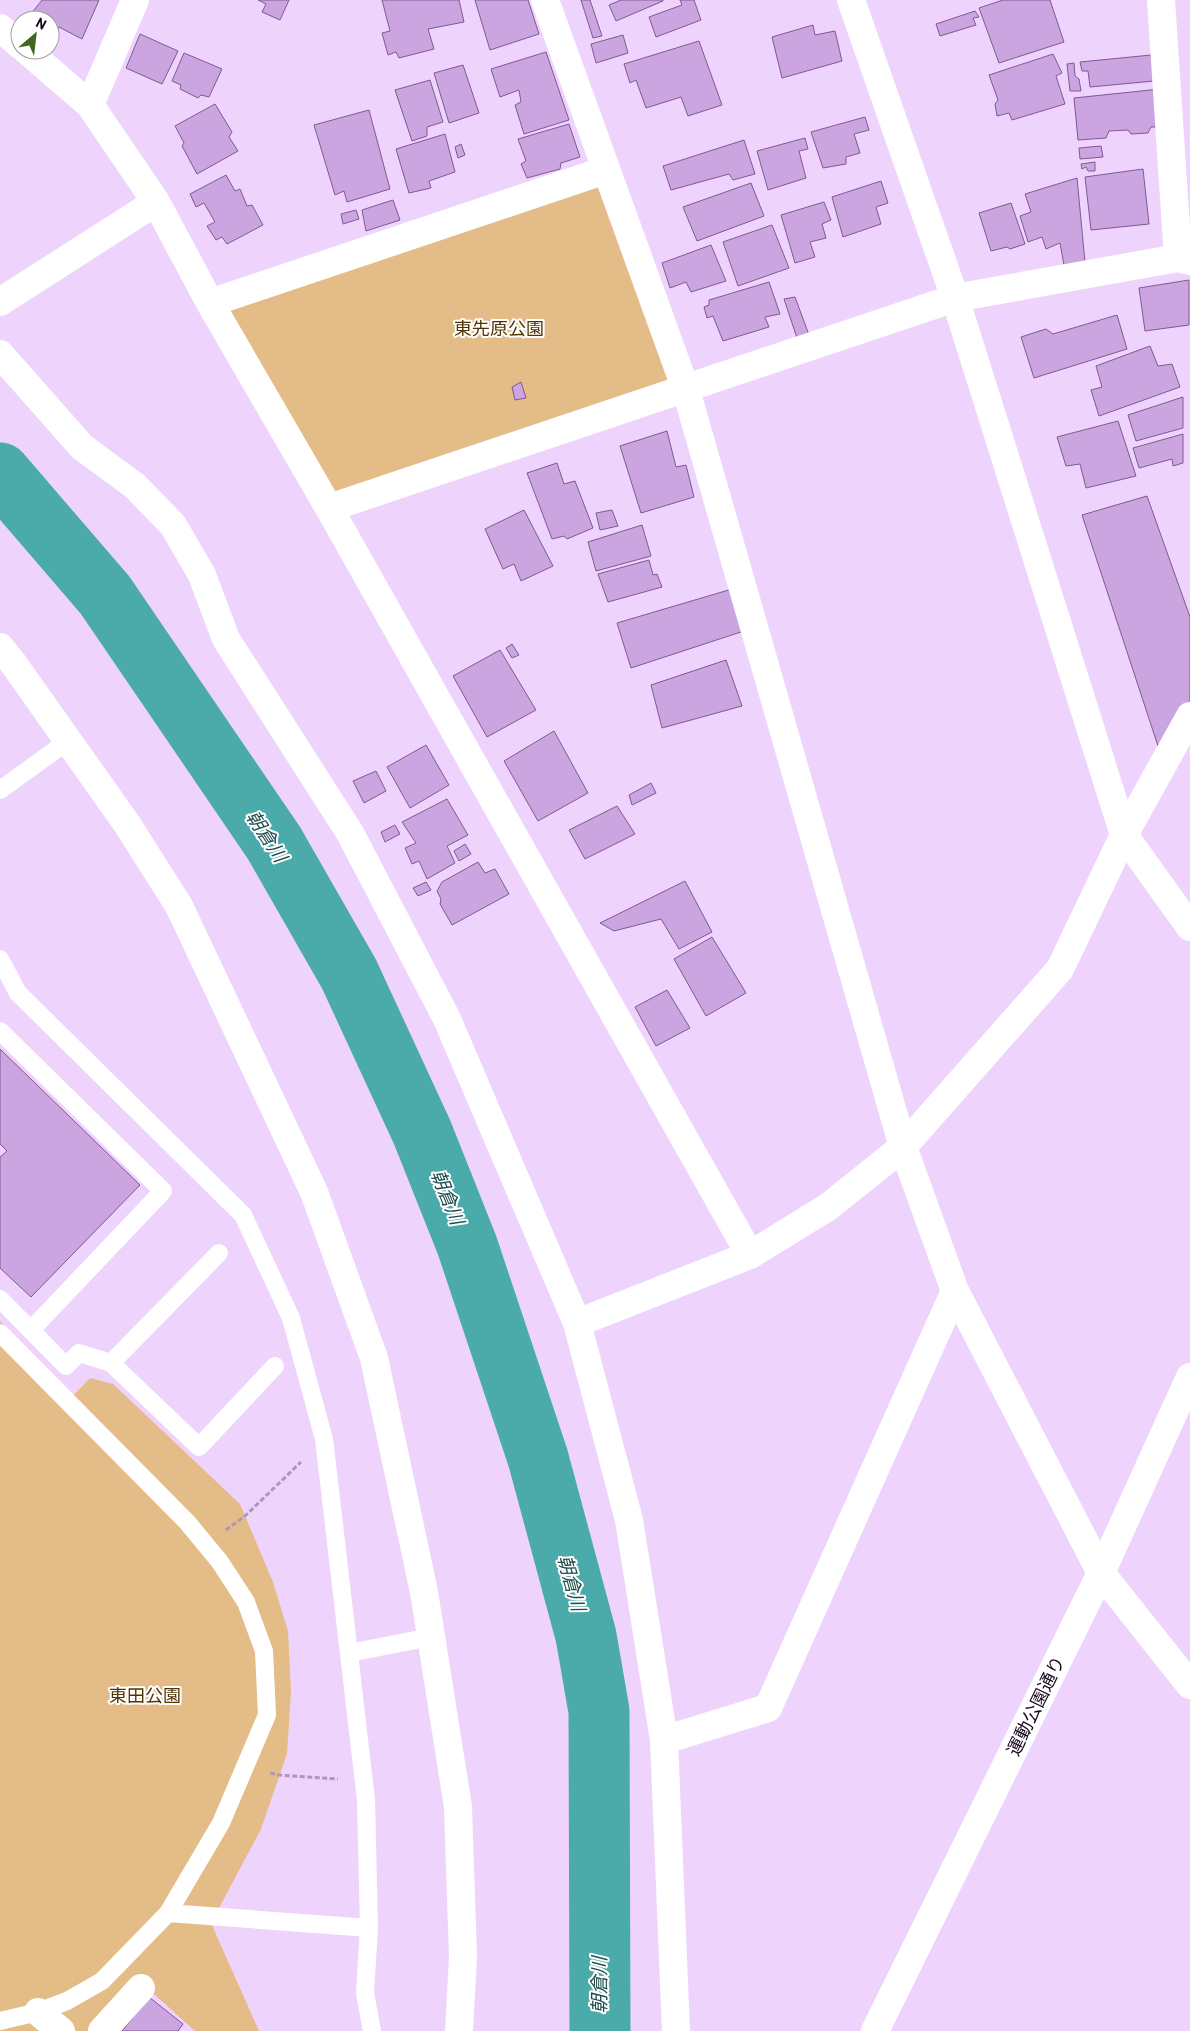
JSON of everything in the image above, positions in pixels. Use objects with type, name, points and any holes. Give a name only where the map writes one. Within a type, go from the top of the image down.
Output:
[{"type":"street","points":[[90,105],[136,0]]},
{"type":"street","points":[[545,0],[686,390],[903,1147],[955,1291],[1101,1573],[1190,1685]]},
{"type":"street","points":[[851,0],[955,298],[1124,834],[1190,927]]},
{"type":"street","points":[[329,508],[686,390],[955,298],[1184,259],[1161,0]]},
{"type":"street","points":[[0,28],[10,36]]},
{"type":"street","points":[[38,60],[90,105],[156,202],[210,303],[329,508],[750,1255]]},
{"type":"street","points":[[210,303],[606,170]]},
{"type":"street","points":[[0,302],[156,202]]},
{"type":"street","points":[[0,354],[82,447],[135,486],[173,525],[202,574],[226,639],[350,833],[447,1020],[577,1323],[629,1520],[664,1740],[676,2031]]},
{"type":"street","points":[[0,647],[127,824],[179,906],[314,1192],[374,1358],[424,1592],[458,1807],[463,1957],[459,2031]]},
{"type":"street","points":[[577,1323],[750,1255],[828,1207],[903,1147],[1060,969],[1124,834],[1190,716]]},
{"type":"street","points":[[664,1740],[768,1708],[955,1291]]},
{"type":"street","name":"運動公園通り","points":[[875,2031],[1101,1573],[1190,1377]]},
{"type":"street","points":[[102,2031],[141,1988]]},
{"type":"street","points":[[38,2012],[62,2031]]},
{"type":"lane","points":[[0,790],[68,741]]},
{"type":"lane","points":[[0,959],[18,993],[243,1215],[290,1318],[324,1439],[364,1780],[369,1928],[365,1993],[372,2031]]},
{"type":"lane","points":[[0,1032],[163,1191],[31,1330]]},
{"type":"lane","points":[[111,1363],[219,1253]]},
{"type":"lane","points":[[0,1299],[66,1366],[79,1353],[111,1363],[199,1446],[275,1366]]},
{"type":"lane","points":[[0,1333],[188,1522],[220,1562],[246,1602],[264,1651],[267,1715],[221,1822],[168,1913],[102,1981],[67,2002],[38,2012],[0,2021]]},
{"type":"lane","points":[[349,1653],[431,1637]]},
{"type":"lane","points":[[168,1913],[369,1928]]},
{"type":"path","points":[[245,1516],[324,1439]]},
{"type":"path","points":[[279,1776],[364,1780]]},
{"type":"green space","name":"東先原公園","points":[[606,170],[686,390],[329,508],[210,303]]},
{"type":"green space","name":"東田公園","points":[[0,1321],[73,1396],[90,1378],[113,1384],[240,1504],[273,1582],[288,1631],[291,1690],[287,1754],[261,1829],[211,1923],[259,2031],[195,2031],[135,1977],[90,2031],[0,2031]]},
{"type":"building","points":[[42,0],[99,0],[82,39],[60,28],[60,10],[34,10]]},
{"type":"building","points":[[258,0],[289,0],[280,20],[262,12],[266,4]]},
{"type":"building","points":[[382,0],[459,0],[464,22],[428,29],[434,49],[399,58],[396,52],[388,55],[382,33],[390,31]]},
{"type":"building","points":[[475,0],[528,0],[539,34],[490,50]]},
{"type":"building","points":[[581,0],[590,0],[602,36],[593,38]]},
{"type":"building","points":[[621,0],[663,1],[616,21],[609,5]]},
{"type":"building","points":[[680,0],[694,0],[701,20],[656,37],[649,17],[682,5]]},
{"type":"building","points":[[1003,0],[1050,0],[1064,42],[999,63],[979,8]]},
{"type":"building","points":[[975,11],[979,17],[973,18],[976,25],[940,36],[936,24]]},
{"type":"building","points":[[813,25],[815,35],[835,31],[842,61],[782,78],[772,37]]},
{"type":"building","points":[[140,34],[178,51],[162,84],[126,68]]},
{"type":"building","points":[[623,35],[628,53],[596,63],[591,44]]},
{"type":"building","points":[[699,41],[722,105],[688,116],[681,97],[646,108],[636,80],[630,83],[624,64]]},
{"type":"building","points":[[546,52],[569,120],[524,134],[515,105],[521,102],[519,90],[500,97],[491,69]]},
{"type":"building","points":[[184,53],[222,69],[209,97],[201,95],[198,98],[180,89],[181,85],[172,81]]},
{"type":"building","points":[[1053,54],[1062,73],[1056,76],[1065,104],[1012,120],[1009,113],[997,116],[995,104],[998,100],[989,75]]},
{"type":"building","points":[[1151,55],[1154,81],[1090,87],[1088,71],[1082,71],[1080,62]]},
{"type":"building","points":[[1074,63],[1075,76],[1079,79],[1081,91],[1070,91],[1067,64]]},
{"type":"building","points":[[463,65],[479,113],[449,123],[434,73]]},
{"type":"building","points":[[430,80],[443,122],[427,127],[427,136],[412,141],[395,90]]},
{"type":"building","points":[[1160,89],[1164,127],[1151,127],[1148,133],[1131,134],[1128,130],[1109,131],[1106,138],[1078,140],[1074,98]]},
{"type":"building","points":[[215,104],[232,132],[229,137],[238,151],[197,174],[182,146],[184,143],[175,126]]},
{"type":"building","points":[[369,110],[390,189],[347,202],[344,191],[335,195],[314,125]]},
{"type":"building","points":[[865,117],[869,130],[854,134],[860,153],[846,157],[846,164],[823,168],[811,132]]},
{"type":"building","points":[[569,124],[580,157],[561,163],[560,169],[527,178],[521,164],[526,161],[518,139]]},
{"type":"building","points":[[445,134],[455,172],[429,181],[431,188],[409,193],[396,149]]},
{"type":"building","points":[[805,138],[808,149],[799,151],[806,178],[768,190],[757,151]]},
{"type":"building","points":[[744,140],[755,174],[733,180],[729,174],[671,190],[663,166]]},
{"type":"building","points":[[461,144],[465,155],[458,158],[455,147]]},
{"type":"building","points":[[1101,146],[1103,157],[1080,159],[1079,148]]},
{"type":"building","points":[[1095,162],[1095,171],[1088,171],[1086,167],[1082,169],[1081,164]]},
{"type":"building","points":[[1143,169],[1149,224],[1091,230],[1085,177]]},
{"type":"building","points":[[226,175],[235,191],[240,189],[247,206],[252,205],[263,225],[227,244],[222,237],[216,240],[207,226],[215,222],[204,203],[196,207],[190,194]]},
{"type":"building","points":[[1077,178],[1085,262],[1064,265],[1060,243],[1046,249],[1042,237],[1028,242],[1020,216],[1031,212],[1025,194]]},
{"type":"building","points":[[881,181],[888,203],[876,207],[881,224],[843,237],[832,197]]},
{"type":"building","points":[[751,183],[764,216],[697,241],[683,207]]},
{"type":"building","points":[[393,200],[400,220],[366,231],[362,210]]},
{"type":"building","points":[[824,202],[831,220],[822,224],[826,238],[810,242],[815,257],[795,263],[781,215]]},
{"type":"building","points":[[1011,203],[1025,244],[1010,249],[1007,247],[991,251],[979,213]]},
{"type":"building","points":[[356,210],[359,219],[343,224],[341,214]]},
{"type":"building","points":[[772,225],[789,268],[738,286],[723,242]]},
{"type":"building","points":[[711,245],[726,281],[691,292],[686,282],[670,288],[662,263]]},
{"type":"building","points":[[1189,280],[1189,325],[1145,331],[1139,288]]},
{"type":"building","points":[[769,282],[780,314],[765,317],[769,327],[723,341],[713,316],[707,318],[704,307],[709,305],[709,300]]},
{"type":"building","points":[[795,297],[809,335],[797,338],[784,299]]},
{"type":"building","points":[[1117,315],[1127,349],[1034,378],[1021,337],[1046,329],[1053,334]]},
{"type":"building","points":[[1150,346],[1158,366],[1172,364],[1180,387],[1099,416],[1091,390],[1102,387],[1096,366]]},
{"type":"building","points":[[521,382],[526,398],[515,400],[512,387]]},
{"type":"building","points":[[1183,397],[1183,428],[1136,441],[1128,415]]},
{"type":"building","points":[[1118,421],[1136,476],[1086,488],[1080,464],[1066,466],[1057,437]]},
{"type":"building","points":[[667,431],[676,467],[686,465],[694,497],[641,513],[620,446]]},
{"type":"building","points":[[1183,434],[1183,463],[1173,466],[1172,459],[1139,468],[1133,448]]},
{"type":"building","points":[[557,463],[564,484],[575,481],[593,528],[567,539],[564,536],[552,539],[527,473]]},
{"type":"building","points":[[1147,496],[1190,617],[1190,705],[1158,746],[1082,515]]},
{"type":"building","points":[[524,510],[553,566],[521,581],[514,564],[503,569],[485,529]]},
{"type":"building","points":[[612,510],[618,526],[600,530],[596,513]]},
{"type":"building","points":[[642,525],[651,556],[596,571],[588,542]]},
{"type":"building","points":[[649,560],[653,575],[657,574],[662,587],[608,602],[598,574]]},
{"type":"building","points":[[732,589],[744,631],[631,668],[617,623]]},
{"type":"building","points":[[512,644],[519,655],[512,658],[506,648]]},
{"type":"building","points":[[500,650],[536,710],[487,737],[453,676]]},
{"type":"building","points":[[726,660],[742,706],[662,728],[651,685]]},
{"type":"building","points":[[554,731],[588,793],[538,821],[504,761]]},
{"type":"building","points":[[426,745],[449,785],[410,808],[387,767]]},
{"type":"building","points":[[376,771],[386,791],[364,803],[353,781]]},
{"type":"building","points":[[651,783],[656,793],[632,805],[629,795]]},
{"type":"building","points":[[447,799],[468,835],[447,846],[455,863],[427,879],[419,861],[412,864],[405,848],[416,843],[402,822]]},
{"type":"building","points":[[617,806],[635,834],[585,859],[569,830]]},
{"type":"building","points":[[395,825],[400,834],[385,842],[381,832]]},
{"type":"building","points":[[465,844],[471,854],[459,861],[454,851]]},
{"type":"building","points":[[478,862],[485,873],[495,869],[509,894],[452,925],[440,904],[441,899],[437,891],[442,882]]},
{"type":"building","points":[[685,881],[712,932],[679,949],[661,919],[614,931],[600,923]]},
{"type":"building","points":[[426,882],[431,890],[418,896],[413,888]]},
{"type":"building","points":[[712,937],[746,993],[706,1016],[674,959]]},
{"type":"building","points":[[667,990],[690,1028],[656,1046],[635,1007]]},
{"type":"building","points":[[0,1049],[140,1185],[31,1297],[0,1268],[0,1157],[7,1151],[0,1144]]},
{"type":"building","points":[[149,1997],[183,2024],[178,2031],[122,2031]]},
{"type":"waterway","name":"朝倉川","points":[[0,473],[105,595],[274,843],[349,974],[422,1132],[467,1245],[538,1458],[586,1636],[599,1711],[600,2031]]}]
